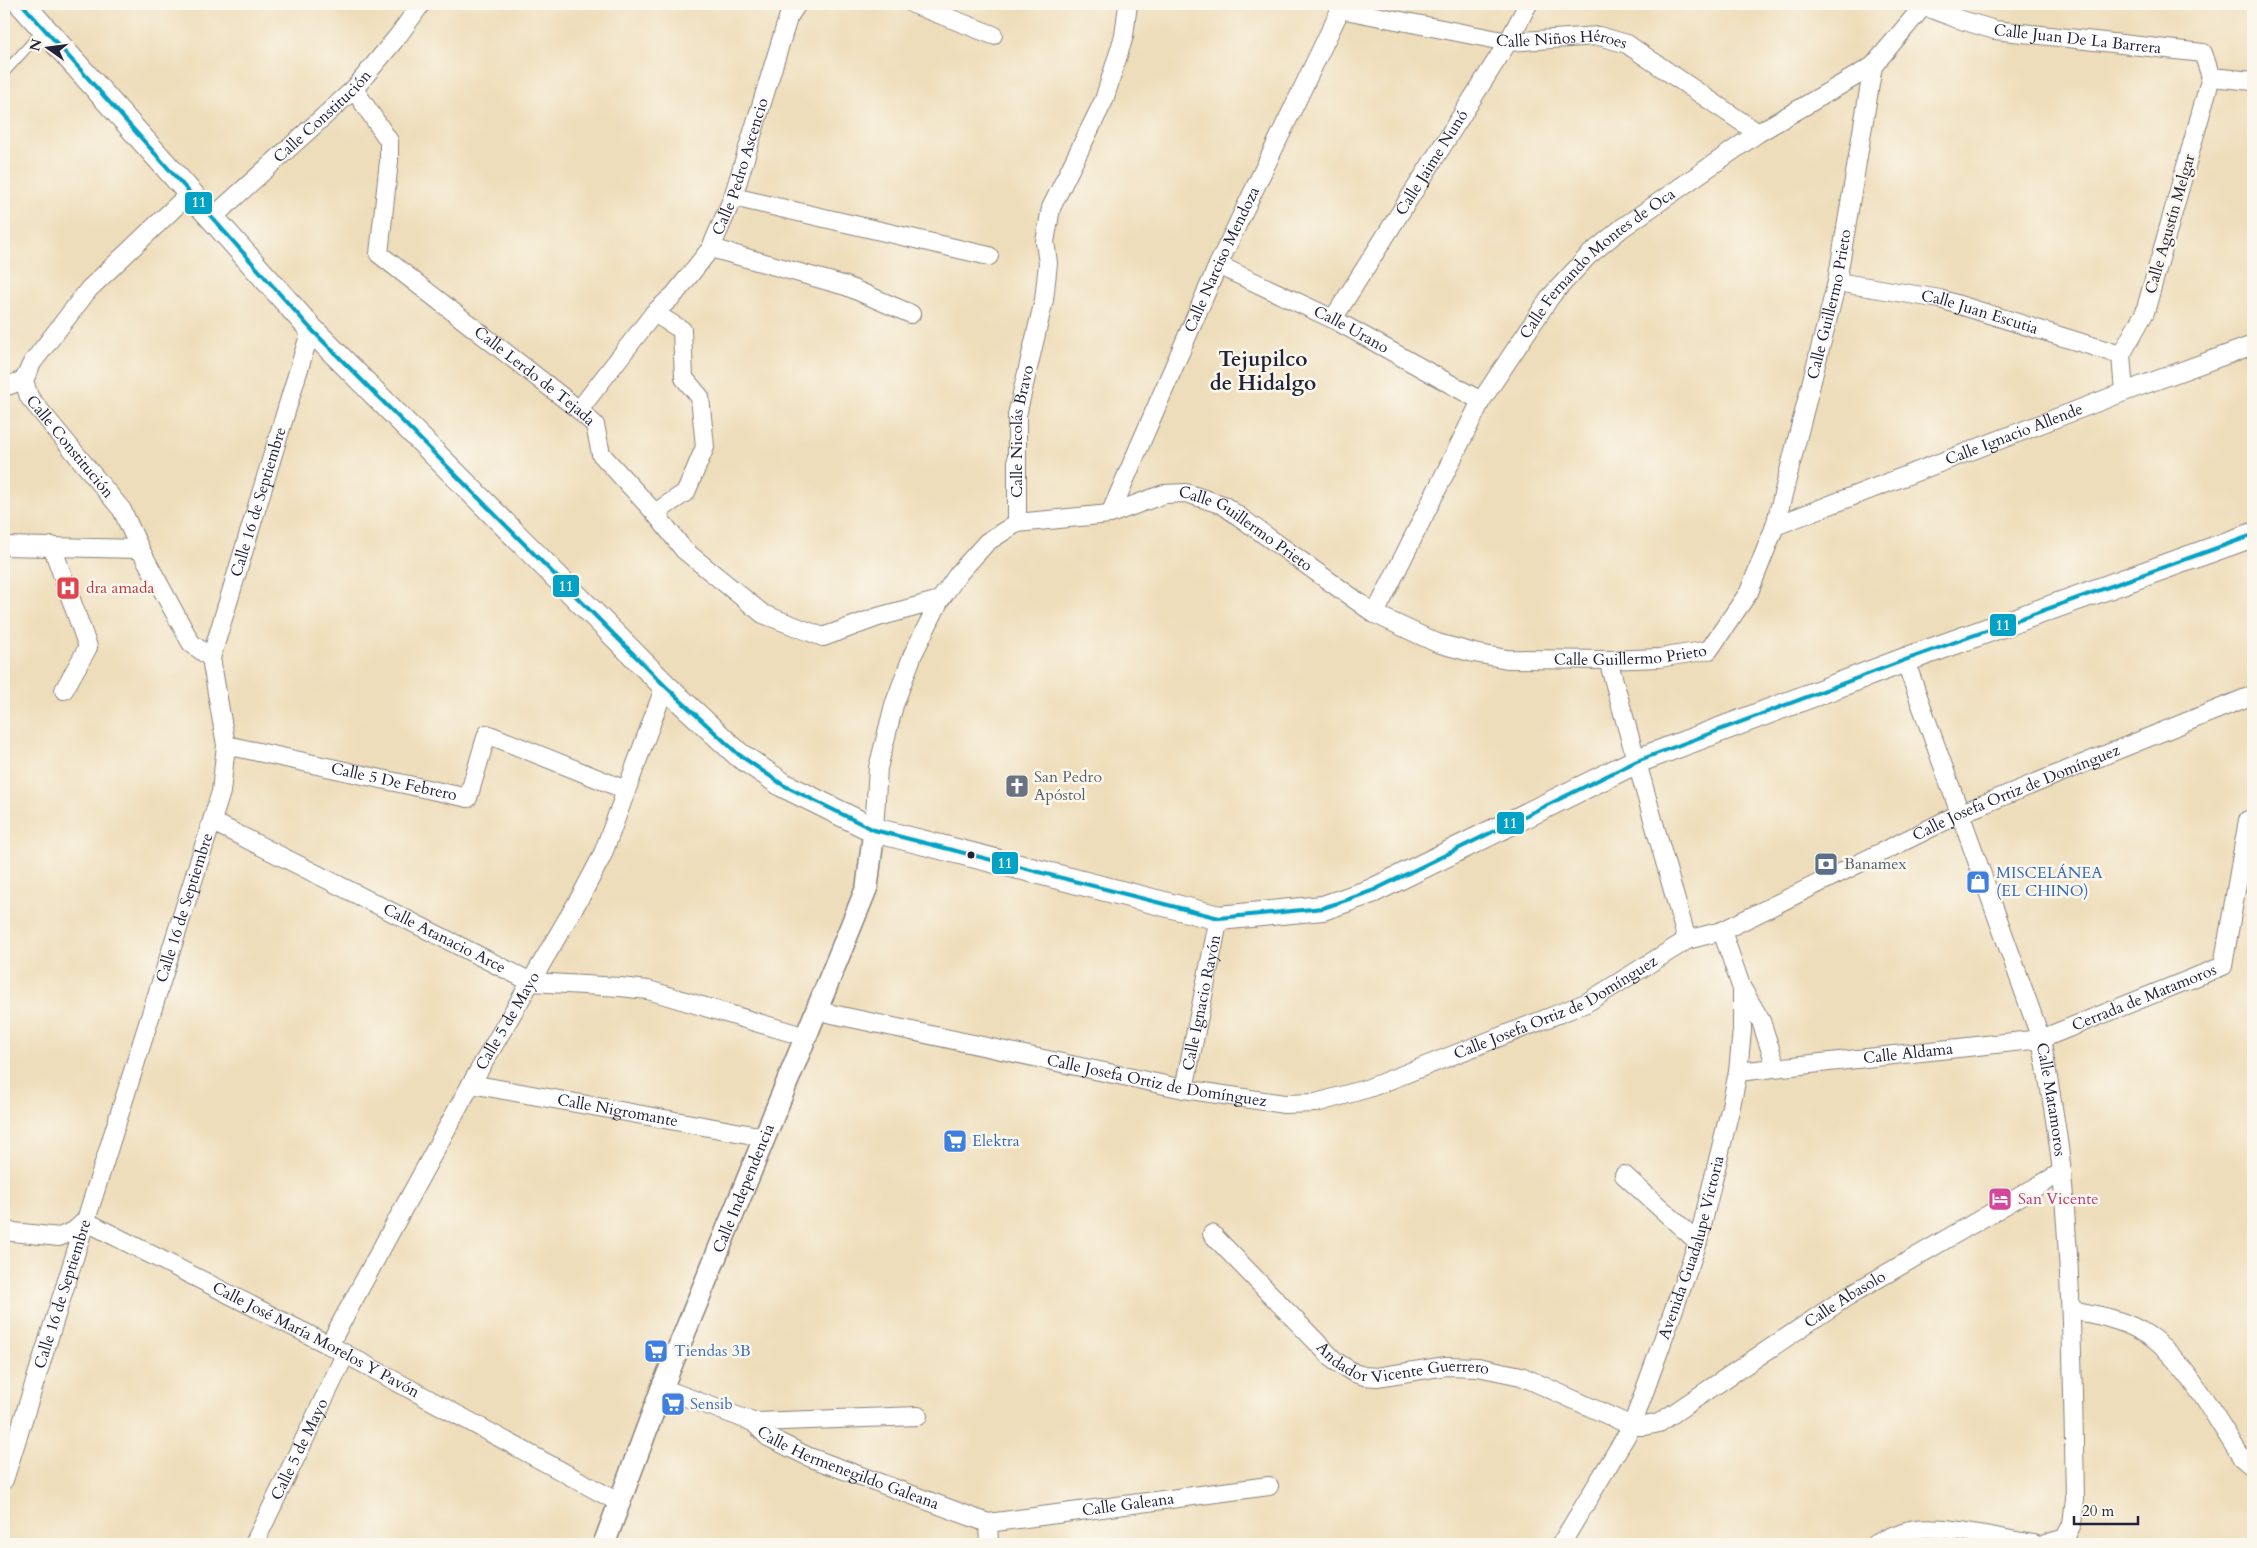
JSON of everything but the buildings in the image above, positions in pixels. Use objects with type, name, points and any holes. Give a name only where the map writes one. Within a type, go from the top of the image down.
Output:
[{"type":"main road","points":[[22,4],[311,329],[665,686],[738,754],[782,785],[874,830],[1219,918],[1323,908],[1372,891],[1637,761],[1905,660],[2253,535]]},
{"type":"street","name":"Calle Constitución","points":[[212,218],[354,88],[398,36],[421,4]]},
{"type":"street","name":"Calle Pedro Ascencio","points":[[579,410],[654,313],[674,295],[711,248],[733,197],[788,18],[797,4]]},
{"type":"street","points":[[913,4],[993,35]]},
{"type":"street","name":"Calle Nicolás Bravo","points":[[1017,523],[1017,415],[1044,300],[1048,263],[1045,242],[1051,208],[1104,100],[1124,36],[1128,4]]},
{"type":"street","name":"Calle Jaime Nunó","points":[[1332,319],[1508,42],[1528,4]]},
{"type":"street","name":"Calle Juan De La Barrera","points":[[1925,5],[1958,20],[1995,30],[2203,53],[2211,77]]},
{"type":"street","name":"Calle Fernando Montes de Oca","points":[[1375,614],[1481,401],[1551,296],[1588,256],[1622,228],[1758,134],[1873,66],[1925,5]]},
{"type":"street","name":"Calle Niños Héroes","points":[[1341,6],[1508,42],[1599,36],[1627,44],[1758,134]]},
{"type":"street","name":"Calle Narciso Mendoza","points":[[1110,514],[1218,266],[1341,6]]},
{"type":"street","name":"Calle Guillermo Prieto","points":[[1017,523],[1110,514],[1164,494],[1186,493],[1223,505],[1375,614],[1436,643],[1507,659],[1608,660],[1659,658],[1709,650],[1749,592],[1775,526],[1836,282],[1873,66]]},
{"type":"street","points":[[2211,77],[2253,81]]},
{"type":"street","name":"Calle Agustín Melgar","points":[[2121,355],[2145,312],[2211,77]]},
{"type":"street","name":"Calle Lerdo de Tejada","points":[[354,88],[389,141],[389,161],[379,254],[579,410],[595,425],[601,454],[655,513],[684,550],[763,614],[823,637],[878,616],[940,600]]},
{"type":"street","name":"Calle Constitución","points":[[191,192],[89,289],[32,363],[24,380],[29,397],[122,510],[140,549],[191,643],[211,658]]},
{"type":"street","points":[[733,197],[989,256]]},
{"type":"street","points":[[711,248],[846,286],[911,314]]},
{"type":"street","name":"Calle Urano","points":[[1218,266],[1332,319],[1481,401]]},
{"type":"street","name":"Calle Juan Escutia","points":[[1836,282],[1940,299],[2121,355]]},
{"type":"street","points":[[654,313],[682,330],[684,378],[700,397],[705,447],[686,492],[655,513]]},
{"type":"street","name":"Calle 16 de Septiembre","points":[[4,1480],[213,822],[221,792],[226,744],[211,658],[311,329]]},
{"type":"street","name":"Calle Ignacio Allende","points":[[1775,526],[2124,392],[2253,345]]},
{"type":"street","points":[[2121,355],[2124,392]]},
{"type":"street","points":[[4,387],[24,380]]},
{"type":"street","points":[[874,830],[878,768],[894,705],[912,654],[940,600],[958,573],[987,542],[1017,523]]},
{"type":"street","points":[[4,546],[140,549]]},
{"type":"street","points":[[52,546],[88,647],[64,690]]},
{"type":"street","points":[[1608,660],[1687,940]]},
{"type":"street","name":"Calle Matamoros","points":[[1905,660],[2041,1039],[2062,1172],[2071,1310],[2075,1499],[2072,1524],[2065,1538],[2045,1544]]},
{"type":"street","name":"Calle 5 de Mayo","points":[[329,1345],[470,1084],[531,982],[602,856],[665,686]]},
{"type":"street","name":"Calle Josefa Ortiz de Domínguez","points":[[818,1011],[1184,1089],[1284,1104],[1316,1103],[1369,1088],[1586,1003],[1687,940],[1722,931],[1959,814],[2253,695]]},
{"type":"street","name":"Calle 5 De Febrero","points":[[226,744],[468,798],[487,734],[626,790]]},
{"type":"street","name":"Cerrada de Matamoros","points":[[2041,1039],[2223,966],[2248,820]]},
{"type":"street","name":"Calle Atanacio Arce","points":[[213,822],[531,982],[648,990],[806,1037]]},
{"type":"street","name":"Calle Independencia","points":[[604,1544],[662,1388],[764,1137],[818,1011],[867,887],[874,830]]},
{"type":"street","name":"Calle Ignacio Rayón","points":[[1184,1089],[1219,918]]},
{"type":"street","name":"Avenida Guadalupe Victoria","points":[[1561,1544],[1632,1426],[1698,1242],[1738,1072],[1742,1030],[1742,989],[1722,931]]},
{"type":"street","points":[[1742,989],[1761,1021],[1776,1067]]},
{"type":"street","name":"Calle Aldama","points":[[1738,1072],[2041,1039]]},
{"type":"street","name":"Calle Nigromante","points":[[470,1084],[764,1137]]},
{"type":"street","name":"Calle Abasolo","points":[[1632,1426],[1659,1423],[1848,1296],[2062,1172]]},
{"type":"street","points":[[1624,1175],[1698,1242]]},
{"type":"street","points":[[4,1231],[59,1237],[74,1231],[85,1222]]},
{"type":"street","name":"Calle José María Morelos Y Pavón","points":[[85,1222],[329,1345],[620,1503]]},
{"type":"street","name":"Andador Vicente Guerrero","points":[[1212,1234],[1335,1360],[1354,1373],[1377,1377],[1446,1366],[1478,1368],[1521,1376],[1632,1426]]},
{"type":"street","points":[[2071,1310],[2118,1321],[2151,1337],[2189,1378],[2242,1458],[2253,1467]]},
{"type":"street","name":"Calle 5 de Mayo","points":[[254,1544],[345,1355]]},
{"type":"street","name":"Calle Hermenegildo Galeana","points":[[662,1388],[753,1422],[768,1437],[809,1457],[988,1523]]},
{"type":"street","points":[[753,1422],[918,1416]]},
{"type":"street","name":"Calle Galeana","points":[[988,1523],[1269,1486]]},
{"type":"street","points":[[988,1523],[989,1544]]},
{"type":"street","points":[[1875,1544],[1914,1529],[1933,1528],[2034,1544]]},
{"type":"lane","points":[[4,73],[45,28]]},
{"type":"transit line","name":"11","points":[[22,4],[311,329],[665,686],[738,754],[783,785],[874,830],[1219,918],[1323,908],[1372,891],[1637,761],[1905,660],[2253,535]]},
{"type":"place","name":"dra amada","points":[[68,588]]},
{"type":"place","name":"San Pedro Apóstol","points":[[1017,786]]},
{"type":"place","name":"Banamex","points":[[1826,864]]},
{"type":"place","name":"MISCELÁNEA (EL CHINO)","points":[[1978,882]]},
{"type":"place","name":"Elektra","points":[[955,1141]]},
{"type":"place","name":"San Vicente","points":[[2000,1199]]},
{"type":"place","name":"Tiendas 3B","points":[[656,1351]]},
{"type":"place","name":"Sensib","points":[[673,1404]]},
{"type":"district","name":"Tejupilco de Hidalgo","points":[[1263,371]]}]
